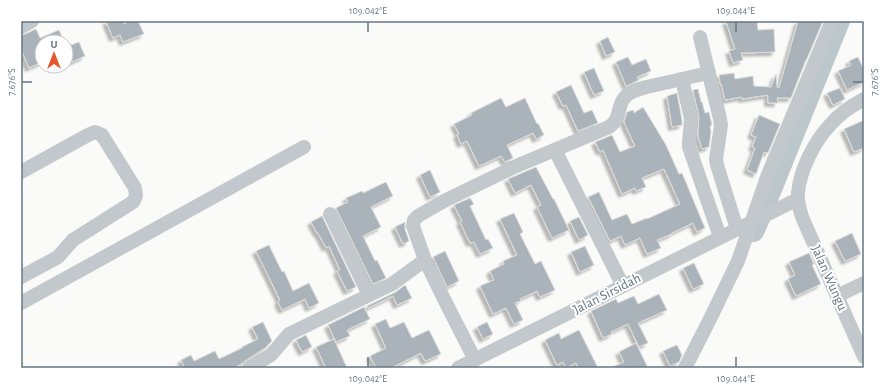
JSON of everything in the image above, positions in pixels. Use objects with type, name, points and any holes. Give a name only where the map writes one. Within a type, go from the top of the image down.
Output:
[{"type":"street","points":[[21,27],[32,21]]},
{"type":"street","points":[[685,368],[738,261],[754,220],[767,177],[832,21]]},
{"type":"street","points":[[700,37],[720,119],[716,154],[717,165],[737,229]]},
{"type":"street","points":[[475,360],[442,297],[413,226],[414,220],[418,216],[444,201],[507,171],[612,126],[617,119],[623,99],[630,93],[644,88],[709,73]]},
{"type":"street","points":[[682,79],[691,120],[689,143],[720,237]]},
{"type":"street","points":[[798,199],[800,182],[804,168],[820,138],[831,123],[864,99]]},
{"type":"street","points":[[21,172],[94,132],[102,135],[135,188],[136,196],[133,202],[73,240],[58,257],[21,277]]},
{"type":"street","points":[[21,303],[304,147]]},
{"type":"street","points":[[555,150],[623,286]]},
{"type":"street","name":"Jalan Sirsidah","points":[[458,368],[798,199]]},
{"type":"street","name":"Jalan Wungu","points":[[798,199],[802,218],[864,357]]},
{"type":"street","points":[[330,214],[369,295]]},
{"type":"street","points":[[249,368],[271,355],[289,334],[392,284],[426,260]]},
{"type":"street","points":[[837,296],[864,283]]},
{"type":"building","points":[[106,21],[123,21],[124,24],[130,21],[138,21],[144,34],[123,42],[120,35],[113,38]]},
{"type":"building","points":[[726,21],[757,21],[758,30],[774,29],[775,52],[741,53],[743,60],[733,63],[729,51],[735,49]]},
{"type":"building","points":[[798,21],[823,21],[791,98],[777,98],[778,103],[768,103],[768,95],[725,100],[719,75],[734,73],[735,79],[753,76],[754,86],[771,87],[776,74],[777,87],[779,88]]},
{"type":"building","points":[[36,29],[38,34],[34,34],[34,66],[29,68],[21,49],[21,35]]},
{"type":"building","points":[[59,30],[61,34],[50,34]]},
{"type":"building","points":[[608,37],[615,52],[606,56],[600,41]]},
{"type":"building","points":[[79,42],[85,56],[74,61],[74,44]]},
{"type":"building","points":[[628,57],[632,65],[646,59],[651,71],[637,77],[639,80],[626,86],[616,62]]},
{"type":"building","points":[[858,57],[864,70],[864,82],[847,90],[838,71],[851,65],[849,61]]},
{"type":"building","points":[[594,68],[604,91],[594,95],[584,72]]},
{"type":"building","points":[[571,85],[584,113],[592,110],[598,123],[578,131],[566,105],[563,106],[556,92]]},
{"type":"building","points":[[840,88],[845,99],[833,105],[827,93]]},
{"type":"building","points":[[698,89],[705,113],[709,112],[712,125],[710,126],[711,132],[709,147],[702,149],[698,136],[699,117],[693,90]]},
{"type":"building","points":[[677,93],[682,125],[672,127],[667,96]]},
{"type":"building","points":[[501,98],[506,107],[525,98],[537,124],[538,123],[544,135],[536,139],[533,133],[507,145],[513,158],[505,162],[501,156],[479,166],[467,141],[461,144],[457,135],[459,134],[454,124],[472,115],[471,113]]},
{"type":"building","points":[[643,107],[666,145],[679,174],[682,173],[705,228],[697,232],[693,223],[657,240],[661,248],[647,254],[640,238],[625,245],[621,236],[610,241],[588,197],[599,192],[612,220],[627,214],[632,224],[680,204],[664,169],[642,178],[646,187],[636,191],[635,188],[622,194],[603,150],[600,152],[595,142],[612,135],[620,152],[635,146],[624,122],[627,112],[633,110],[634,113]]},
{"type":"building","points":[[759,115],[780,124],[768,153],[764,152],[756,174],[747,170],[755,148],[752,147],[756,137],[751,135]]},
{"type":"building","points":[[862,121],[864,126],[864,148],[854,152],[844,129]]},
{"type":"building","points":[[536,167],[569,230],[552,238],[537,207],[541,205],[531,185],[515,193],[508,179]]},
{"type":"building","points":[[430,170],[440,192],[430,197],[420,175]]},
{"type":"building","points":[[386,182],[393,196],[371,207],[381,227],[363,236],[375,261],[377,260],[386,278],[373,284],[336,208],[348,202],[346,198],[362,191],[363,193]]},
{"type":"building","points":[[470,198],[474,204],[470,206],[486,240],[488,239],[493,248],[480,254],[474,242],[470,243],[454,205]]},
{"type":"building","points":[[514,213],[523,232],[520,234],[535,264],[541,261],[555,290],[540,297],[537,291],[515,303],[523,320],[514,324],[506,308],[493,314],[480,286],[494,280],[490,271],[504,264],[503,261],[517,255],[500,219]]},
{"type":"building","points":[[322,216],[356,287],[347,291],[337,271],[340,270],[329,246],[326,248],[311,222]]},
{"type":"building","points":[[579,217],[588,235],[579,240],[570,221]]},
{"type":"building","points":[[405,222],[405,229],[409,241],[403,244],[395,227]]},
{"type":"building","points":[[852,233],[861,254],[845,261],[835,241]]},
{"type":"building","points":[[269,245],[282,272],[284,271],[293,291],[309,283],[319,303],[309,308],[305,299],[282,310],[278,302],[280,300],[256,251]]},
{"type":"building","points":[[585,246],[594,265],[580,272],[571,252]]},
{"type":"building","points":[[445,251],[459,281],[447,287],[433,257]]},
{"type":"building","points":[[809,253],[814,264],[812,265],[821,284],[796,296],[788,279],[795,275],[789,262]]},
{"type":"building","points":[[694,263],[704,284],[693,289],[683,268]]},
{"type":"building","points":[[405,285],[412,298],[397,305],[393,296],[368,308],[367,306],[396,292]]},
{"type":"building","points":[[659,294],[667,310],[638,323],[648,343],[639,347],[628,324],[611,332],[612,334],[603,338],[591,311],[616,299],[618,303],[634,296],[638,304]]},
{"type":"building","points":[[364,307],[370,319],[347,330],[350,336],[336,342],[328,325]]},
{"type":"building","points":[[386,319],[390,328],[404,322],[412,338],[429,330],[441,354],[425,361],[421,353],[391,368],[376,368],[370,356],[386,348],[375,324]]},
{"type":"building","points":[[263,322],[272,341],[265,348],[234,368],[179,368],[184,366],[181,360],[191,355],[194,361],[215,351],[219,359],[242,348],[258,339],[252,327]]},
{"type":"building","points":[[487,322],[493,334],[483,339],[477,327]]},
{"type":"building","points":[[579,330],[598,368],[578,368],[576,363],[566,368],[563,362],[557,365],[545,340],[559,333],[561,339]]},
{"type":"building","points":[[306,335],[312,347],[302,352],[296,340]]},
{"type":"building","points":[[334,339],[347,368],[326,368],[316,347]]},
{"type":"building","points":[[636,343],[648,368],[610,368],[624,362],[619,352]]},
{"type":"building","points":[[677,345],[682,355],[679,362],[670,366],[663,351]]},
{"type":"waterway","points":[[754,232],[840,21]]}]
